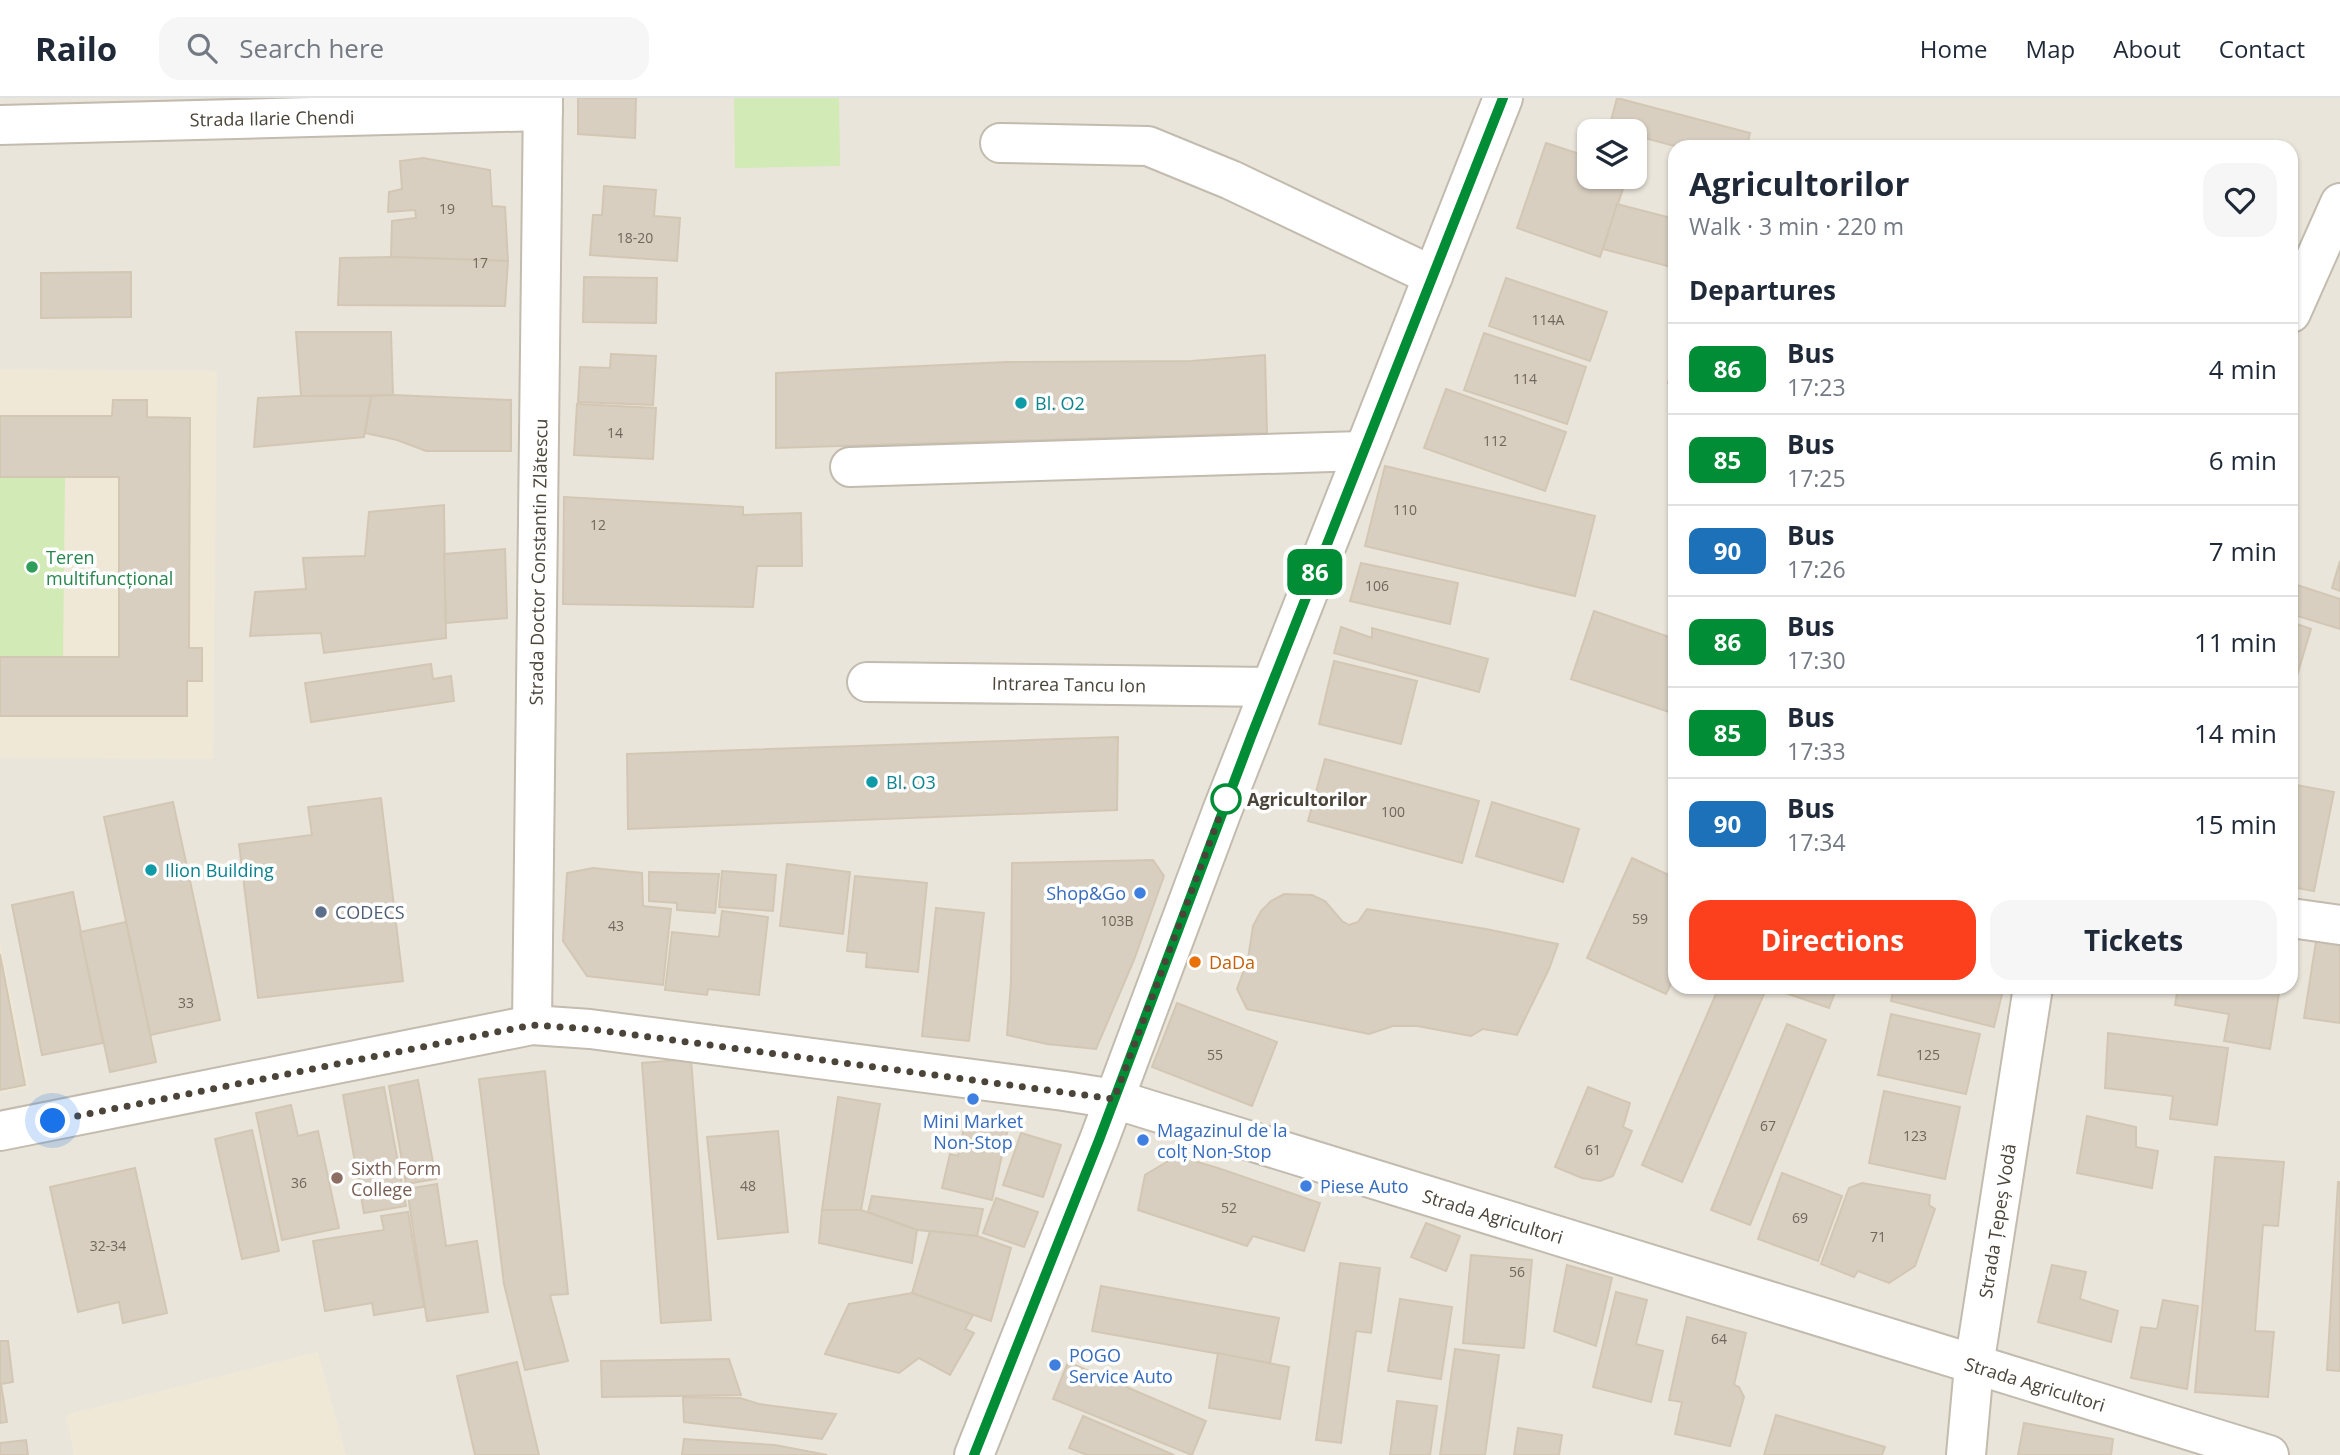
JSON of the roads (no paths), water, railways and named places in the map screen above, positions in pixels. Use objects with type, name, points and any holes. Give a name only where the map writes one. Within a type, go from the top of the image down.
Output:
[{"type":"street","points":[[974,1455],[1114,1099],[1362,451],[1503,98]]},
{"type":"street","name":"Strada Ilarie Chendi","points":[[0,125],[543,105]]},
{"type":"street","name":"Strada Doctor Constantin Zlătescu","points":[[532,1025],[543,105]]},
{"type":"street","points":[[1000,143],[1148,146],[1231,180],[1433,276]]},
{"type":"street","points":[[2298,297],[2340,203]]},
{"type":"street","points":[[850,467],[1362,451]]},
{"type":"street","name":"Intrarea Tancu Ion","points":[[867,682],[1270,687]]},
{"type":"street","points":[[2298,919],[2340,925]]},
{"type":"street","name":"Strada Țepeș Vodă","points":[[1966,1455],[1974,1366],[2032,994]]},
{"type":"street","name":"Strada Agricultori","points":[[0,1131],[532,1025],[590,1029],[1114,1099],[2269,1455]]},
{"type":"place","name":"Bl. O2","points":[[1021,403]]},
{"type":"place","name":"Teren multifuncțional","points":[[32,567]]},
{"type":"place","name":"Bl. O3","points":[[872,782]]},
{"type":"place","name":"Agricultorilor","points":[[1226,799]]},
{"type":"place","name":"Ilion Building","points":[[151,870]]},
{"type":"place","name":"Shop&Go","points":[[1140,893]]},
{"type":"place","name":"CODECS","points":[[321,912]]},
{"type":"place","name":"DaDa","points":[[1195,962]]},
{"type":"place","name":"Mini Market Non-Stop","points":[[973,1099]]},
{"type":"place","name":"Magazinul de la colț Non-Stop","points":[[1143,1140]]},
{"type":"place","name":"Sixth Form College","points":[[337,1178]]},
{"type":"place","name":"Piese Auto","points":[[1306,1186]]},
{"type":"place","name":"POGO Service Auto","points":[[1055,1365]]}]
